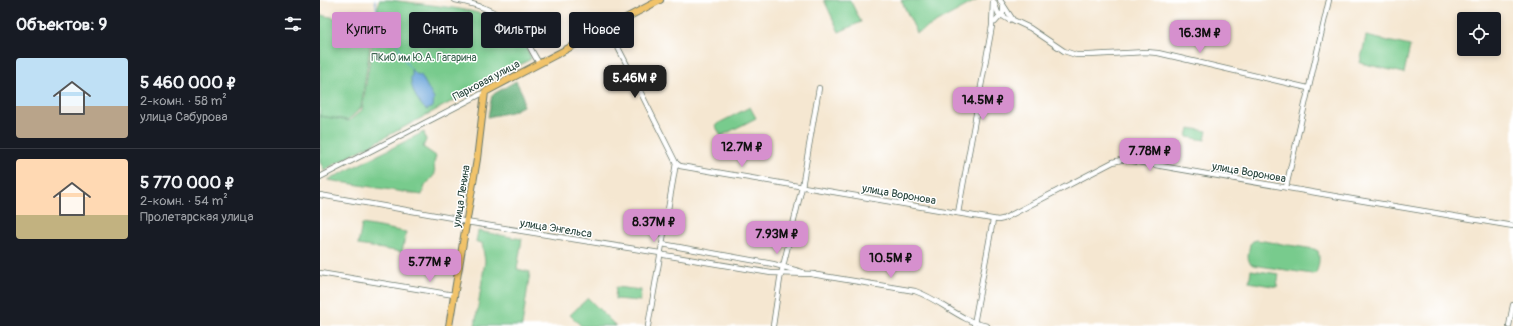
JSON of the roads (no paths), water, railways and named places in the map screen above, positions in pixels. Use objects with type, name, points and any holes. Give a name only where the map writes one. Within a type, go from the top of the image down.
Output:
[{"type":"main road","name":"Парковая улица","points":[[634,13],[660,0]]},
{"type":"main road","name":"Парковая улица","points":[[485,92],[569,47]]},
{"type":"main road","name":"улица Ленина","points":[[449,326],[477,159],[485,92]]},
{"type":"street","points":[[455,0],[494,13],[511,23],[522,34],[539,63]]},
{"type":"street","points":[[994,0],[996,10],[1001,16],[1030,28],[1064,51],[1076,55],[1146,52],[1183,58],[1308,88]]},
{"type":"street","points":[[958,213],[993,24],[991,18],[994,0]]},
{"type":"street","points":[[1000,0],[1011,20]]},
{"type":"street","points":[[1286,187],[1329,0]]},
{"type":"street","points":[[996,10],[1005,10]]},
{"type":"street","points":[[991,18],[996,10]]},
{"type":"street","points":[[993,24],[1005,10]]},
{"type":"street","points":[[993,24],[1011,20]]},
{"type":"street","points":[[618,48],[676,163],[648,326]]},
{"type":"street","points":[[773,326],[781,274],[802,187],[819,88]]},
{"type":"street","name":"Парковая улица","points":[[320,177],[485,92]]},
{"type":"street","name":"улица Воронова","points":[[676,163],[680,166],[993,220],[1003,219],[1113,162],[1121,160],[1159,165],[1513,226]]},
{"type":"street","name":"улица Энгельса","points":[[320,196],[452,218],[466,222],[660,253],[664,256],[700,262],[781,274],[814,274]]},
{"type":"street","points":[[974,324],[985,271],[993,220]]},
{"type":"street","name":"улица Энгельса","points":[[662,244],[783,266],[789,269],[814,274],[915,291],[927,295],[974,324],[988,326]]},
{"type":"street","points":[[320,273],[454,295]]},
{"type":"street","points":[[1509,326],[1513,305]]},
{"type":"water","points":[[411,69],[416,74],[421,75],[434,99],[433,107],[426,110],[416,97],[412,85]]},
{"type":"waterway","points":[[375,0],[377,12],[411,69]]},
{"type":"park label","name":"ПКиО им Ю.А. Гагарина","points":[[424,57]]}]
